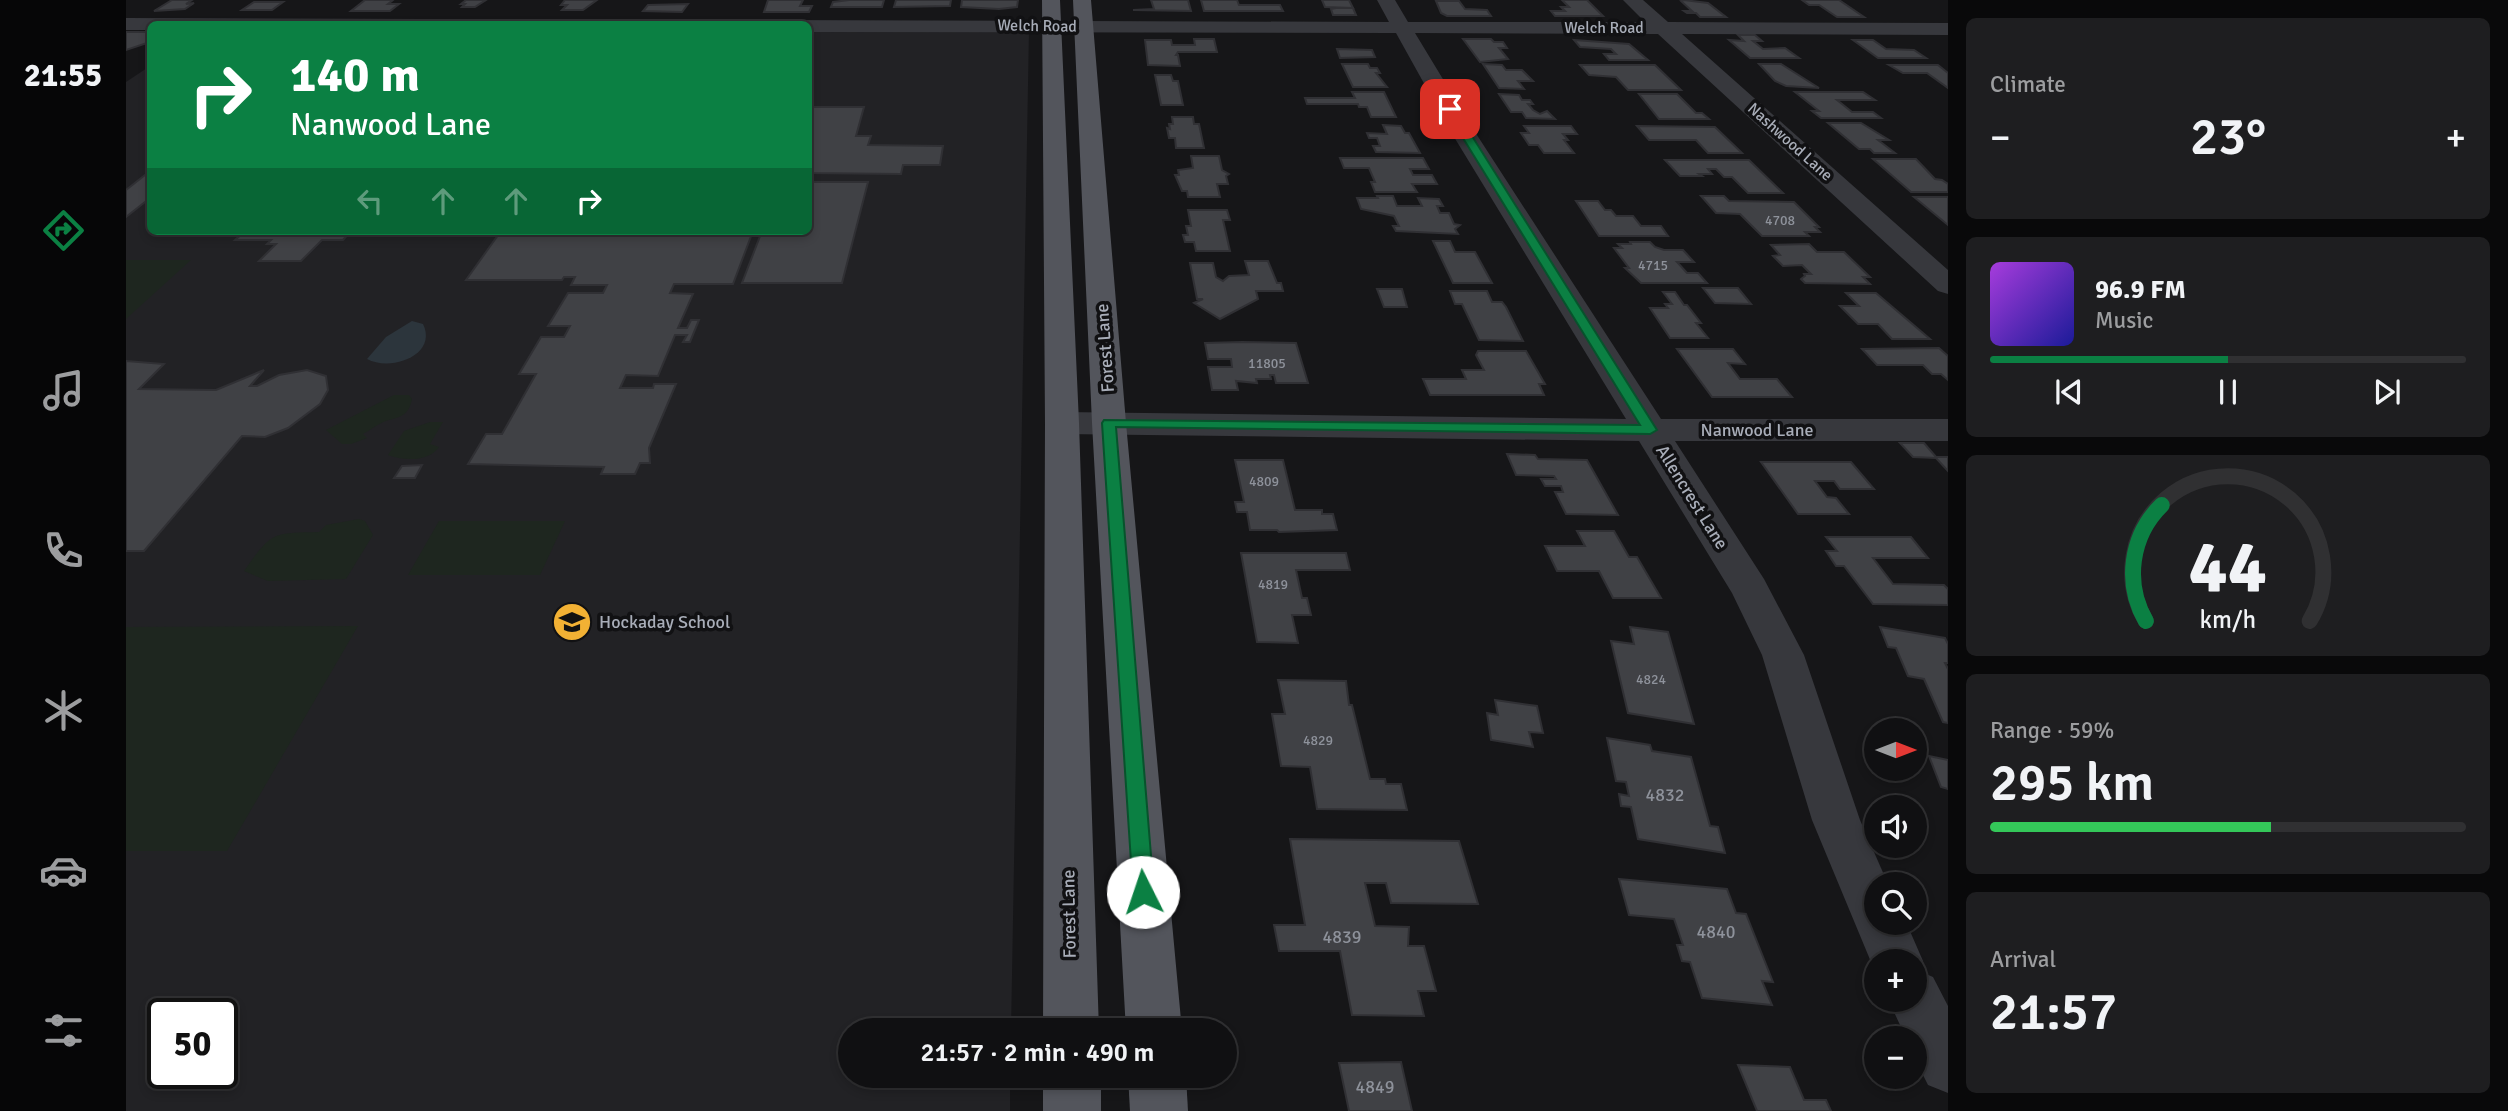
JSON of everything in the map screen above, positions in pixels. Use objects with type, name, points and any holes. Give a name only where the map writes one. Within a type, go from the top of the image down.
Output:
[{"type":"main road","name":"Forest Lane","points":[[1051,0],[1062,423],[1071,1018]]},
{"type":"main road","name":"Forest Lane","points":[[1082,0],[1086,27],[1109,423],[1153,1018]]},
{"type":"main road","points":[[1056,184],[1095,184]]},
{"type":"main road","points":[[1072,1088],[1072,1111]]},
{"type":"main road","points":[[1158,1088],[1160,1111]]},
{"type":"street","name":"Nashwood Lane","points":[[1632,0],[1948,285]]},
{"type":"street","points":[[1896,7],[1942,33]]},
{"type":"street","points":[[296,21],[314,8]]},
{"type":"street","points":[[506,21],[518,8]]},
{"type":"street","name":"Welch Road","points":[[575,21],[719,15],[1086,27],[1395,14],[1664,29],[1942,33]]},
{"type":"street","name":"Allencrest Lane","points":[[1395,14],[1463,132],[1750,589],[1783,655],[1836,820],[1864,886]]},
{"type":"street","name":"Welch Road","points":[[126,24],[147,24]]},
{"type":"street","name":"Nanwood Lane","points":[[1062,423],[1650,430],[1948,430]]},
{"type":"street","points":[[1922,1012],[1948,1065]]},
{"type":"shaded area","name":"Hockaday School","points":[[812,30],[1029,30],[1011,1018],[838,1018],[838,1088],[1010,1088],[1010,1111],[126,1111],[126,82],[147,68],[147,235],[812,235]]},
{"type":"shaded area","points":[[126,260],[191,260],[126,319]]},
{"type":"shaded area","points":[[412,321],[423,324],[426,335],[418,352],[399,362],[367,359],[386,337]]},
{"type":"shaded area","points":[[394,395],[409,395],[412,399],[409,408],[401,416],[382,422],[363,434],[367,438],[351,444],[342,444],[326,430]]},
{"type":"shaded area","points":[[430,422],[443,422],[430,444],[439,447],[435,452],[416,459],[388,455],[404,431]]},
{"type":"shaded area","points":[[359,519],[365,521],[373,535],[346,579],[268,581],[244,571],[274,537],[319,532],[326,525]]},
{"type":"shaded area","points":[[439,521],[565,521],[540,575],[408,575]]},
{"type":"shaded area","points":[[358,626],[227,851],[126,851],[126,627]]},
{"type":"building","points":[[172,0],[192,0],[186,4],[194,3],[185,9],[154,11]]},
{"type":"building","points":[[365,0],[393,0],[388,4],[399,4],[390,11],[351,11]]},
{"type":"building","points":[[466,0],[486,0],[475,7],[462,7],[465,4],[461,4]]},
{"type":"building","points":[[565,0],[597,0],[583,10],[562,10],[567,5],[561,5]]},
{"type":"building","points":[[768,0],[803,0],[800,6],[812,6],[809,12],[764,12]]},
{"type":"building","points":[[884,0],[882,7],[831,7],[833,2]]},
{"type":"building","points":[[896,0],[951,0],[950,6],[894,7]]},
{"type":"building","points":[[962,0],[1018,0],[1017,7],[999,9],[961,7]]},
{"type":"building","points":[[1151,0],[1188,0],[1191,11],[1133,10],[1154,9]]},
{"type":"building","points":[[1201,0],[1237,0],[1239,5],[1280,5],[1283,11],[1204,11]]},
{"type":"building","points":[[1322,0],[1349,0],[1353,8],[1325,7]]},
{"type":"building","points":[[1562,0],[1587,0],[1603,16],[1555,16],[1551,11],[1565,11],[1561,7],[1569,7]]},
{"type":"building","points":[[1802,0],[1839,0],[1864,17],[1837,17],[1819,5],[1809,5]]},
{"type":"building","points":[[1436,1],[1459,1],[1465,9],[1487,10],[1491,16],[1447,16],[1441,13]]},
{"type":"building","points":[[1681,1],[1708,3],[1726,17],[1700,17],[1696,13],[1687,13],[1684,11],[1692,11]]},
{"type":"building","points":[[254,2],[283,2],[272,10],[242,10]]},
{"type":"building","points":[[688,4],[682,12],[643,11],[648,5]]},
{"type":"building","points":[[1353,8],[1356,15],[1333,15],[1331,9]]},
{"type":"building","points":[[126,32],[147,32],[147,43],[126,50]]},
{"type":"building","points":[[1738,35],[1755,35],[1762,41],[1753,41],[1763,49],[1785,48],[1799,58],[1750,58],[1729,40],[1744,41]]},
{"type":"building","points":[[1194,39],[1214,39],[1217,52],[1178,52],[1176,55],[1180,66],[1148,65],[1145,40],[1171,40],[1172,45],[1195,45]]},
{"type":"building","points":[[1463,39],[1503,42],[1507,48],[1499,48],[1508,59],[1480,62]]},
{"type":"building","points":[[1574,40],[1629,44],[1648,60],[1609,60],[1604,54],[1616,54],[1611,49],[1580,47]]},
{"type":"building","points":[[1853,40],[1873,40],[1886,49],[1914,50],[1926,58],[1878,58]]},
{"type":"building","points":[[1337,49],[1372,50],[1375,57],[1340,58]]},
{"type":"building","points":[[1342,64],[1368,64],[1370,68],[1377,68],[1380,73],[1376,73],[1387,87],[1353,87]]},
{"type":"building","points":[[1483,64],[1502,65],[1506,70],[1522,70],[1533,81],[1518,81],[1524,89],[1499,88]]},
{"type":"building","points":[[1759,64],[1781,64],[1819,88],[1786,86],[1775,81]]},
{"type":"building","points":[[1580,65],[1655,65],[1681,90],[1628,90],[1616,77],[1589,75]]},
{"type":"building","points":[[1889,65],[1938,65],[1948,73],[1948,88],[1927,73],[1903,73]]},
{"type":"building","points":[[1155,75],[1171,75],[1173,81],[1178,81],[1183,105],[1161,105]]},
{"type":"building","points":[[1352,92],[1384,92],[1396,117],[1371,117],[1367,107],[1359,107],[1358,104],[1307,104],[1305,98],[1355,98]]},
{"type":"building","points":[[1795,92],[1863,92],[1875,100],[1837,100],[1852,112],[1873,112],[1881,118],[1821,118],[1812,111],[1819,111]]},
{"type":"building","points":[[1499,94],[1519,95],[1522,100],[1530,100],[1533,104],[1528,104],[1533,110],[1540,114],[1547,111],[1555,119],[1526,118],[1522,112],[1511,112]]},
{"type":"building","points":[[1639,94],[1677,94],[1696,113],[1702,113],[1709,119],[1659,119]]},
{"type":"building","points":[[812,107],[864,107],[856,136],[871,136],[868,145],[943,146],[940,165],[903,165],[901,174],[812,173]]},
{"type":"building","points":[[1172,117],[1193,117],[1194,124],[1199,124],[1204,148],[1176,148],[1175,138],[1169,138],[1167,128],[1170,129],[1169,124],[1173,124]]},
{"type":"building","points":[[1828,123],[1861,123],[1889,140],[1878,140],[1895,153],[1874,153],[1870,149],[1859,149]]},
{"type":"building","points":[[1383,125],[1401,126],[1405,133],[1409,133],[1420,153],[1376,152],[1373,146],[1380,146],[1377,138],[1369,138],[1367,133],[1387,134]]},
{"type":"building","points":[[1524,126],[1571,126],[1577,134],[1563,134],[1568,140],[1564,140],[1574,153],[1544,153],[1538,145],[1529,145],[1521,133],[1529,133]]},
{"type":"building","points":[[1637,126],[1715,127],[1742,153],[1708,153],[1696,140],[1649,140]]},
{"type":"building","points":[[1191,156],[1219,156],[1222,170],[1229,174],[1226,176],[1228,184],[1217,184],[1220,197],[1188,197],[1187,191],[1182,191],[1175,175],[1179,175],[1178,170],[1193,168]]},
{"type":"building","points":[[1340,158],[1423,158],[1429,169],[1410,169],[1413,175],[1432,175],[1437,184],[1412,184],[1417,192],[1375,192],[1371,182],[1375,182],[1369,168],[1344,168]]},
{"type":"building","points":[[1873,159],[1916,159],[1935,179],[1948,184],[1948,192],[1911,192]]},
{"type":"building","points":[[1665,160],[1749,160],[1783,193],[1748,193],[1732,177],[1724,177],[1716,169],[1708,169],[1712,174],[1699,174],[1702,176],[1680,176]]},
{"type":"building","points":[[147,173],[147,200],[126,217],[126,190]]},
{"type":"building","points":[[812,182],[868,182],[842,283],[742,283],[760,235],[812,235]]},
{"type":"building","points":[[1377,196],[1393,196],[1397,206],[1422,206],[1418,198],[1439,199],[1443,206],[1437,206],[1440,213],[1449,213],[1454,224],[1460,225],[1455,229],[1458,234],[1396,231],[1393,226],[1399,226],[1394,216],[1361,209],[1357,198],[1378,198]]},
{"type":"building","points":[[1701,196],[1724,196],[1729,201],[1794,202],[1819,227],[1815,227],[1820,232],[1805,232],[1809,236],[1762,236],[1740,214],[1716,213]]},
{"type":"building","points":[[1914,197],[1948,197],[1948,225]]},
{"type":"building","points":[[1576,201],[1598,201],[1605,210],[1611,210],[1616,216],[1633,216],[1641,226],[1661,226],[1668,236],[1599,236]]},
{"type":"building","points":[[1188,210],[1227,210],[1230,220],[1223,220],[1230,251],[1196,251],[1194,242],[1185,242],[1183,235],[1188,235],[1186,226],[1191,226]]},
{"type":"building","points":[[241,235],[347,235],[343,240],[322,240],[301,261],[259,261],[276,244],[267,244],[271,240],[235,240]]},
{"type":"building","points":[[498,235],[751,235],[733,284],[674,284],[670,293],[693,294],[678,328],[687,328],[691,320],[699,320],[690,342],[683,342],[687,335],[675,335],[658,376],[626,375],[620,388],[653,388],[654,384],[676,384],[649,448],[650,463],[640,463],[635,474],[601,474],[604,467],[468,464],[486,434],[502,434],[536,374],[519,374],[541,337],[564,337],[570,326],[548,326],[568,293],[603,293],[607,285],[571,285],[575,277],[564,277],[562,280],[466,280]]},
{"type":"building","points":[[1433,241],[1450,241],[1455,252],[1475,252],[1492,283],[1453,283]]},
{"type":"building","points":[[1630,242],[1650,242],[1664,250],[1683,250],[1694,262],[1677,262],[1687,273],[1698,273],[1707,283],[1641,283],[1625,268],[1629,268],[1614,248],[1622,248],[1618,244],[1631,244]]},
{"type":"building","points":[[1809,244],[1817,252],[1844,252],[1870,277],[1863,277],[1870,284],[1805,283],[1801,279],[1804,274],[1811,274],[1802,265],[1783,266],[1773,256],[1780,255],[1771,245]]},
{"type":"building","points":[[1245,261],[1268,261],[1283,291],[1256,291],[1258,299],[1220,319],[1194,303],[1203,299],[1197,299],[1190,263],[1213,263],[1216,277],[1223,281],[1229,276],[1249,275]]},
{"type":"building","points":[[1703,288],[1738,288],[1751,304],[1715,303]]},
{"type":"building","points":[[1377,289],[1402,289],[1407,307],[1384,307]]},
{"type":"building","points":[[1450,291],[1487,291],[1492,302],[1502,302],[1506,307],[1523,341],[1479,340],[1462,304],[1455,304]]},
{"type":"building","points":[[1663,292],[1675,292],[1701,323],[1696,323],[1708,338],[1670,338],[1650,308],[1668,308],[1665,304],[1672,304]]},
{"type":"building","points":[[1846,293],[1876,293],[1930,339],[1892,339],[1878,324],[1858,324],[1840,306],[1859,306]]},
{"type":"building","points":[[1205,343],[1296,343],[1308,383],[1276,383],[1274,375],[1270,375],[1271,379],[1256,379],[1257,383],[1236,381],[1238,390],[1212,390],[1208,367],[1232,367],[1231,359],[1208,359]]},
{"type":"building","points":[[1939,348],[1948,356],[1948,380],[1941,374],[1932,374],[1923,365],[1877,365],[1862,349]]},
{"type":"building","points":[[1677,349],[1733,349],[1745,364],[1728,363],[1740,379],[1777,379],[1792,397],[1712,397]]},
{"type":"building","points":[[1478,351],[1526,351],[1545,384],[1539,384],[1544,395],[1430,395],[1423,379],[1466,379],[1462,370],[1484,370],[1476,355]]},
{"type":"building","points":[[126,361],[164,364],[139,389],[216,390],[264,370],[250,386],[257,386],[279,375],[307,370],[326,376],[328,390],[320,404],[288,428],[265,437],[242,436],[144,551],[126,551]]},
{"type":"building","points":[[1900,443],[1924,443],[1936,457],[1948,457],[1948,471],[1936,458],[1913,457]]},
{"type":"building","points":[[1507,454],[1535,455],[1538,459],[1587,460],[1618,515],[1566,514],[1555,492],[1563,492],[1561,486],[1545,486],[1541,479],[1556,479],[1554,476],[1516,475]]},
{"type":"building","points":[[1235,460],[1283,460],[1295,510],[1322,510],[1322,514],[1333,514],[1337,530],[1250,530],[1247,512],[1237,512],[1235,502],[1244,502]]},
{"type":"building","points":[[1761,462],[1851,462],[1874,489],[1840,489],[1834,481],[1815,481],[1827,497],[1836,498],[1849,514],[1798,514]]},
{"type":"building","points":[[422,465],[415,478],[394,478],[402,466]]},
{"type":"building","points":[[1577,531],[1614,531],[1629,557],[1637,557],[1661,598],[1613,598],[1599,571],[1557,571],[1545,546],[1585,546]]},
{"type":"building","points":[[1826,537],[1911,537],[1928,558],[1873,558],[1893,584],[1944,585],[1948,589],[1948,605],[1873,604],[1844,566],[1836,566],[1826,551],[1837,551]]},
{"type":"building","points":[[1241,553],[1346,553],[1350,570],[1296,570],[1302,598],[1307,598],[1311,615],[1292,615],[1298,643],[1257,642]]},
{"type":"building","points":[[1630,627],[1668,632],[1694,724],[1628,713],[1611,641],[1634,644]]},
{"type":"building","points":[[1880,627],[1945,638],[1948,644],[1948,663],[1945,663],[1948,669],[1948,723],[1943,722],[1924,679],[1908,676],[1896,648],[1888,647]]},
{"type":"building","points":[[1278,680],[1346,681],[1349,705],[1352,705],[1370,779],[1385,779],[1386,784],[1401,784],[1407,810],[1317,809],[1310,767],[1281,766],[1272,714],[1285,714]]},
{"type":"building","points":[[1495,700],[1537,706],[1543,733],[1529,732],[1533,747],[1491,740],[1487,713],[1498,715]]},
{"type":"building","points":[[1607,738],[1650,745],[1652,751],[1691,757],[1710,826],[1718,827],[1725,853],[1638,839],[1631,807],[1621,806],[1619,794],[1629,796],[1626,782],[1616,781]]},
{"type":"building","points":[[1929,756],[1948,760],[1948,789],[1941,787]]},
{"type":"building","points":[[1290,839],[1459,841],[1478,904],[1391,903],[1386,883],[1365,883],[1375,926],[1409,927],[1408,946],[1424,946],[1436,991],[1418,991],[1424,1016],[1352,1015],[1340,951],[1279,951],[1274,925],[1305,925]]},
{"type":"building","points":[[1619,879],[1727,889],[1736,913],[1746,914],[1773,982],[1762,981],[1772,1005],[1702,998],[1690,962],[1682,961],[1677,945],[1683,945],[1674,919],[1629,915]]},
{"type":"building","points":[[1401,1062],[1412,1111],[1349,1111],[1339,1063]]},
{"type":"building","points":[[1738,1065],[1790,1067],[1804,1100],[1826,1100],[1831,1111],[1757,1111]]},
{"type":"place","name":"Hockaday School","points":[[572,622]]},
{"type":"route","points":[[1143,892],[1109,423],[1650,430],[1450,109]]}]
